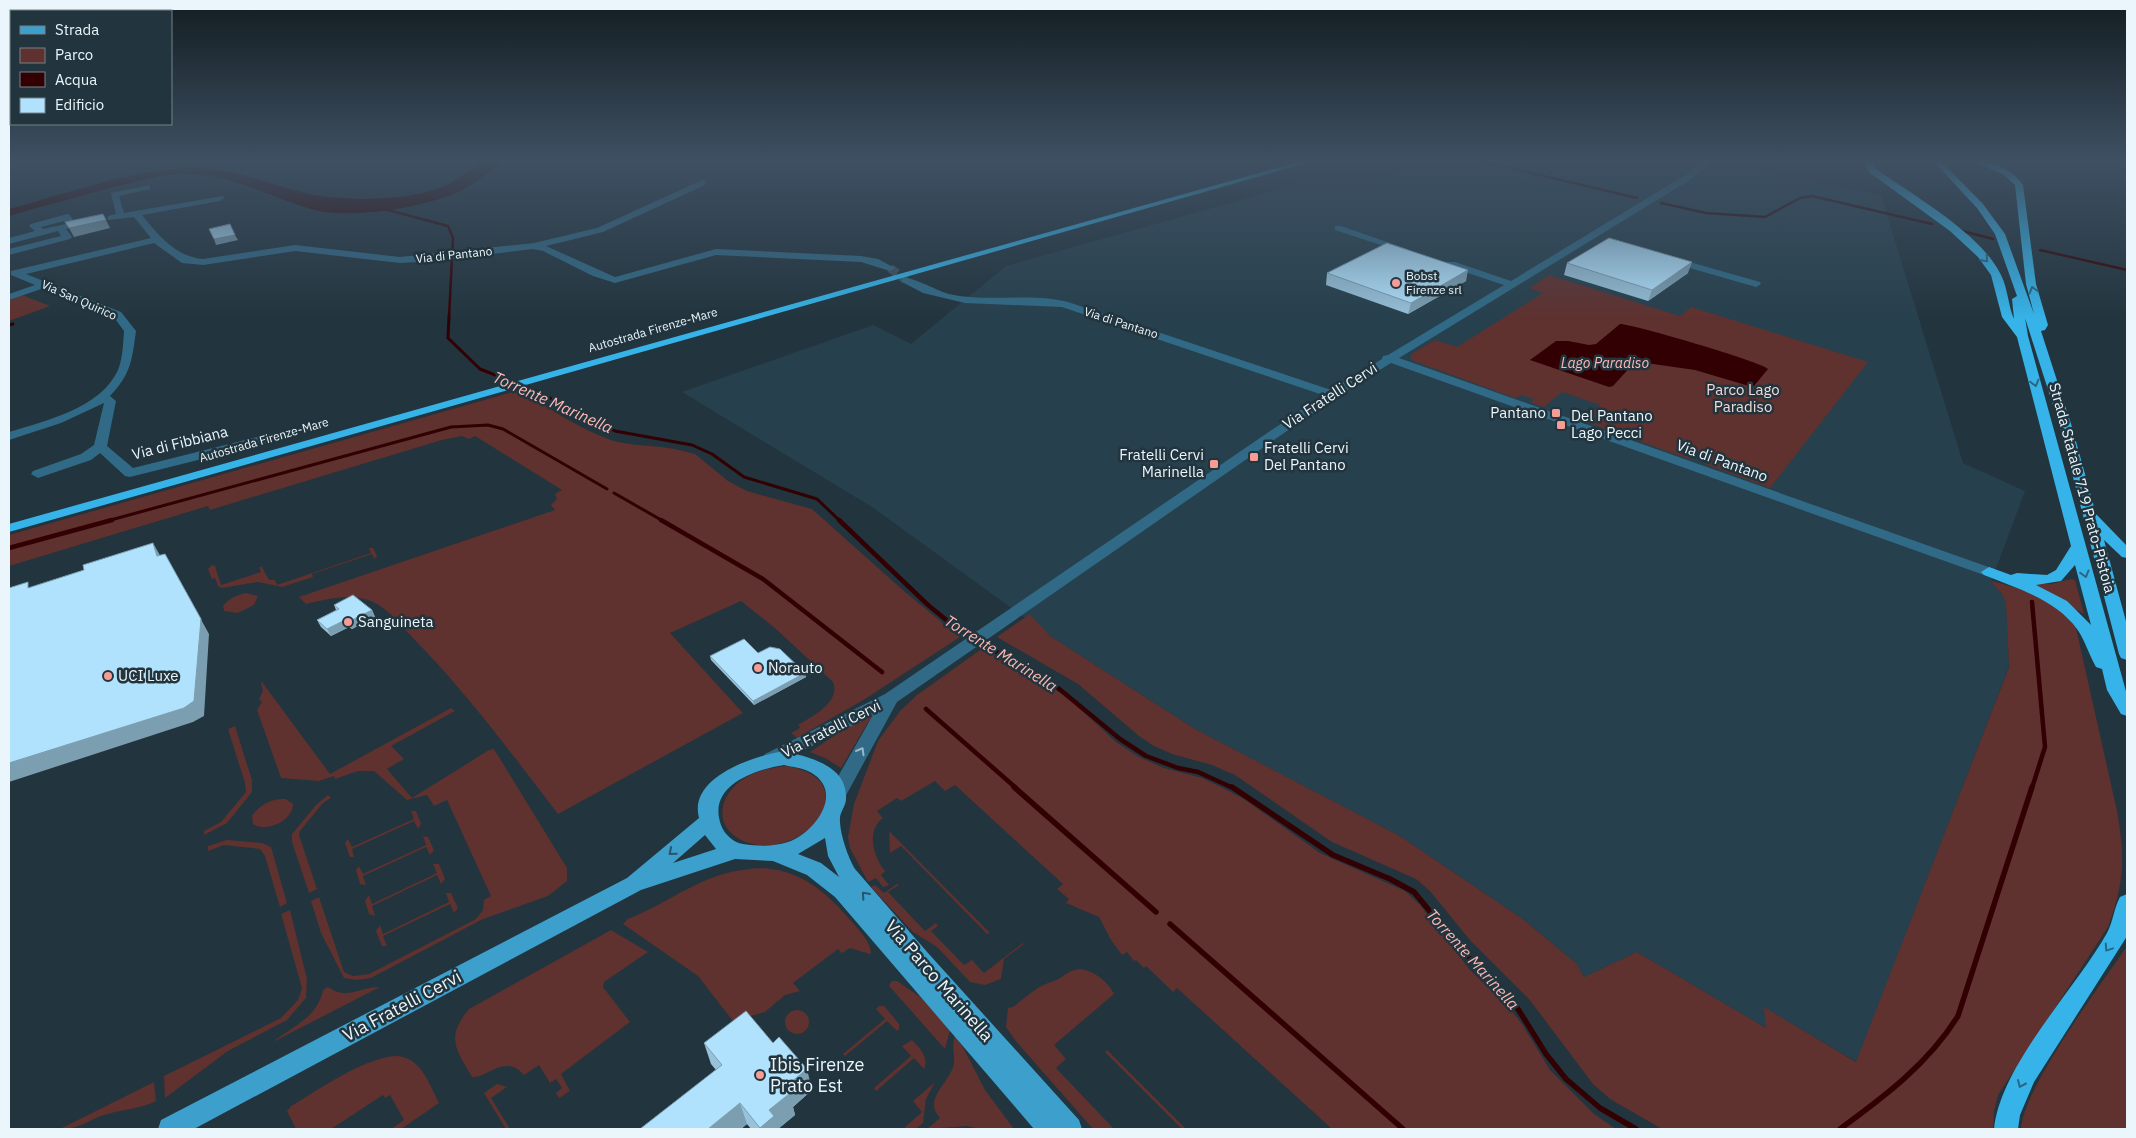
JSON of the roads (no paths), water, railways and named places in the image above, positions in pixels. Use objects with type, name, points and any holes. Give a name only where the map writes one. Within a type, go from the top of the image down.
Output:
[{"type":"highway","name":"Autostrada Firenze-Mare","points":[[9,519],[1099,215]]},
{"type":"highway","name":"Autostrada Firenze-Mare","points":[[9,528],[1117,215]]},
{"type":"highway","points":[[1933,215],[1967,241],[1987,261],[2000,282],[2010,322],[2022,336]]},
{"type":"highway","name":"Strada Statale 719 Prato-Pistoia","points":[[1987,215],[2000,234],[2037,336],[2066,427],[2127,654]]},
{"type":"highway","points":[[2023,215],[2032,284],[2043,325],[2037,336]]},
{"type":"highway","name":"Strada Statale 719 Prato-Pistoia","points":[[2013,271],[2022,336],[2116,690],[2127,710]]},
{"type":"highway","points":[[2089,513],[2108,536],[2127,554]]},
{"type":"highway","points":[[1990,572],[2025,579],[2053,580],[2062,575],[2078,546]]},
{"type":"highway","points":[[1990,572],[2044,595],[2082,623],[2116,690]]},
{"type":"highway","points":[[2006,1129],[2008,1115],[2025,1075],[2117,935],[2127,903]]},
{"type":"main road","name":"Via Fratelli Cervi","points":[[170,1129],[634,884],[734,851],[748,855],[776,854],[810,841],[823,830],[831,819],[837,794],[832,780],[823,769],[804,760],[770,759],[747,767],[721,785],[713,794],[707,809],[709,821],[634,884]]},
{"type":"main road","name":"Via Parco Marinella","points":[[831,819],[838,856],[848,875],[920,960],[1070,1129]]},
{"type":"main road","points":[[709,821],[716,836],[734,851]]},
{"type":"main road","name":"Via Parco Marinella","points":[[776,854],[814,869],[842,891],[1050,1129]]},
{"type":"street","points":[[111,218],[125,215]]},
{"type":"street","points":[[13,272],[154,240],[156,238],[138,215]]},
{"type":"street","points":[[534,246],[600,230],[632,215]]},
{"type":"street","name":"Via Fratelli Cervi","points":[[770,759],[892,698],[992,627],[1332,394],[1387,358],[1625,215]]},
{"type":"street","points":[[61,228],[68,217]]},
{"type":"street","points":[[9,241],[68,217],[83,223]]},
{"type":"street","points":[[9,233],[61,228]]},
{"type":"street","points":[[9,252],[67,237],[61,228]]},
{"type":"street","points":[[1338,228],[1420,254]]},
{"type":"street","points":[[1588,237],[1608,242]]},
{"type":"street","name":"Via di Pantano","points":[[154,240],[162,242],[180,258],[194,262],[220,261],[295,248],[385,259],[436,258],[534,246],[546,249],[596,274],[615,280],[716,252],[861,259],[882,263],[890,268]]},
{"type":"street","points":[[1664,258],[1756,284]]},
{"type":"street","points":[[1438,260],[1511,284]]},
{"type":"street","name":"Via San Quirico","points":[[9,436],[60,419],[101,397],[111,388],[124,371],[130,331],[117,314],[47,284],[13,272]]},
{"type":"street","name":"Via di Pantano","points":[[906,280],[932,294],[949,299],[986,302],[1044,301],[1064,304],[1332,394]]},
{"type":"street","points":[[9,297],[47,284]]},
{"type":"street","name":"Via di Pantano","points":[[1387,358],[1990,572]]},
{"type":"street","points":[[38,474],[86,456],[100,447],[110,401],[101,397]]},
{"type":"street","name":"Via di Fibbiana","points":[[100,447],[130,473],[277,436]]},
{"type":"street","name":"Via Fratelli Cervi","points":[[837,794],[892,698]]},
{"type":"water","name":"Lago Paradiso","points":[[1620,324],[1697,344],[1768,369],[1754,386],[1749,386],[1695,370],[1639,362],[1633,364],[1613,386],[1609,387],[1530,360],[1556,341],[1589,345],[1596,344]]},
{"type":"waterway","name":"Torrente Marinella","points":[[407,215],[448,226],[453,238],[449,318]]},
{"type":"waterway","points":[[1737,215],[1765,217],[1768,215]]},
{"type":"waterway","points":[[1894,215],[1932,224]]},
{"type":"waterway","points":[[1959,230],[1993,239]]},
{"type":"waterway","points":[[2040,250],[2127,270]]},
{"type":"waterway","name":"Torrente Marinella","points":[[449,316],[448,338],[480,369],[536,391],[615,431],[692,445],[712,454],[744,477],[817,499],[840,521]]},
{"type":"waterway","points":[[9,325],[13,324]]},
{"type":"waterway","points":[[107,521],[451,427],[488,425],[503,429],[607,489]]},
{"type":"waterway","points":[[614,493],[663,521]]},
{"type":"waterway","points":[[9,548],[112,520]]},
{"type":"waterway","points":[[661,520],[763,579],[882,672]]},
{"type":"waterway","name":"Torrente Marinella","points":[[839,520],[928,605],[961,632],[1052,683],[1120,739],[1146,756],[1178,768],[1198,772],[1233,788]]},
{"type":"waterway","points":[[2032,602],[2045,747],[2032,788]]},
{"type":"waterway","points":[[926,709],[1016,788]]},
{"type":"waterway","points":[[1014,787],[1156,912]]},
{"type":"waterway","name":"Torrente Marinella","points":[[1232,787],[1333,855],[1390,879],[1414,892],[1466,955],[1513,1001],[1546,1054],[1566,1079],[1600,1108],[1636,1129]]},
{"type":"waterway","points":[[1840,1129],[1905,1078],[1933,1049],[1958,1016],[2032,787]]},
{"type":"waterway","points":[[1170,924],[1403,1129]]},
{"type":"tunnel","points":[[890,268],[906,280]]},
{"type":"place","name":"Bobst Firenze srl","points":[[1396,283]]},
{"type":"place","name":"Pantano","points":[[1556,413]]},
{"type":"place","name":"Del Pantano Lago Pecci","points":[[1561,425]]},
{"type":"place","name":"Fratelli Cervi Del Pantano","points":[[1254,457]]},
{"type":"place","name":"Fratelli Cervi Marinella","points":[[1214,464]]},
{"type":"place","name":"Sanguineta","points":[[348,622]]},
{"type":"place","name":"Norauto","points":[[758,668]]},
{"type":"place","name":"UCI Luxe","points":[[108,676]]},
{"type":"place","name":"Ibis Firenze Prato Est","points":[[760,1075]]},
{"type":"park label","name":"Parco Lago Paradiso","points":[[1743,398]]}]
